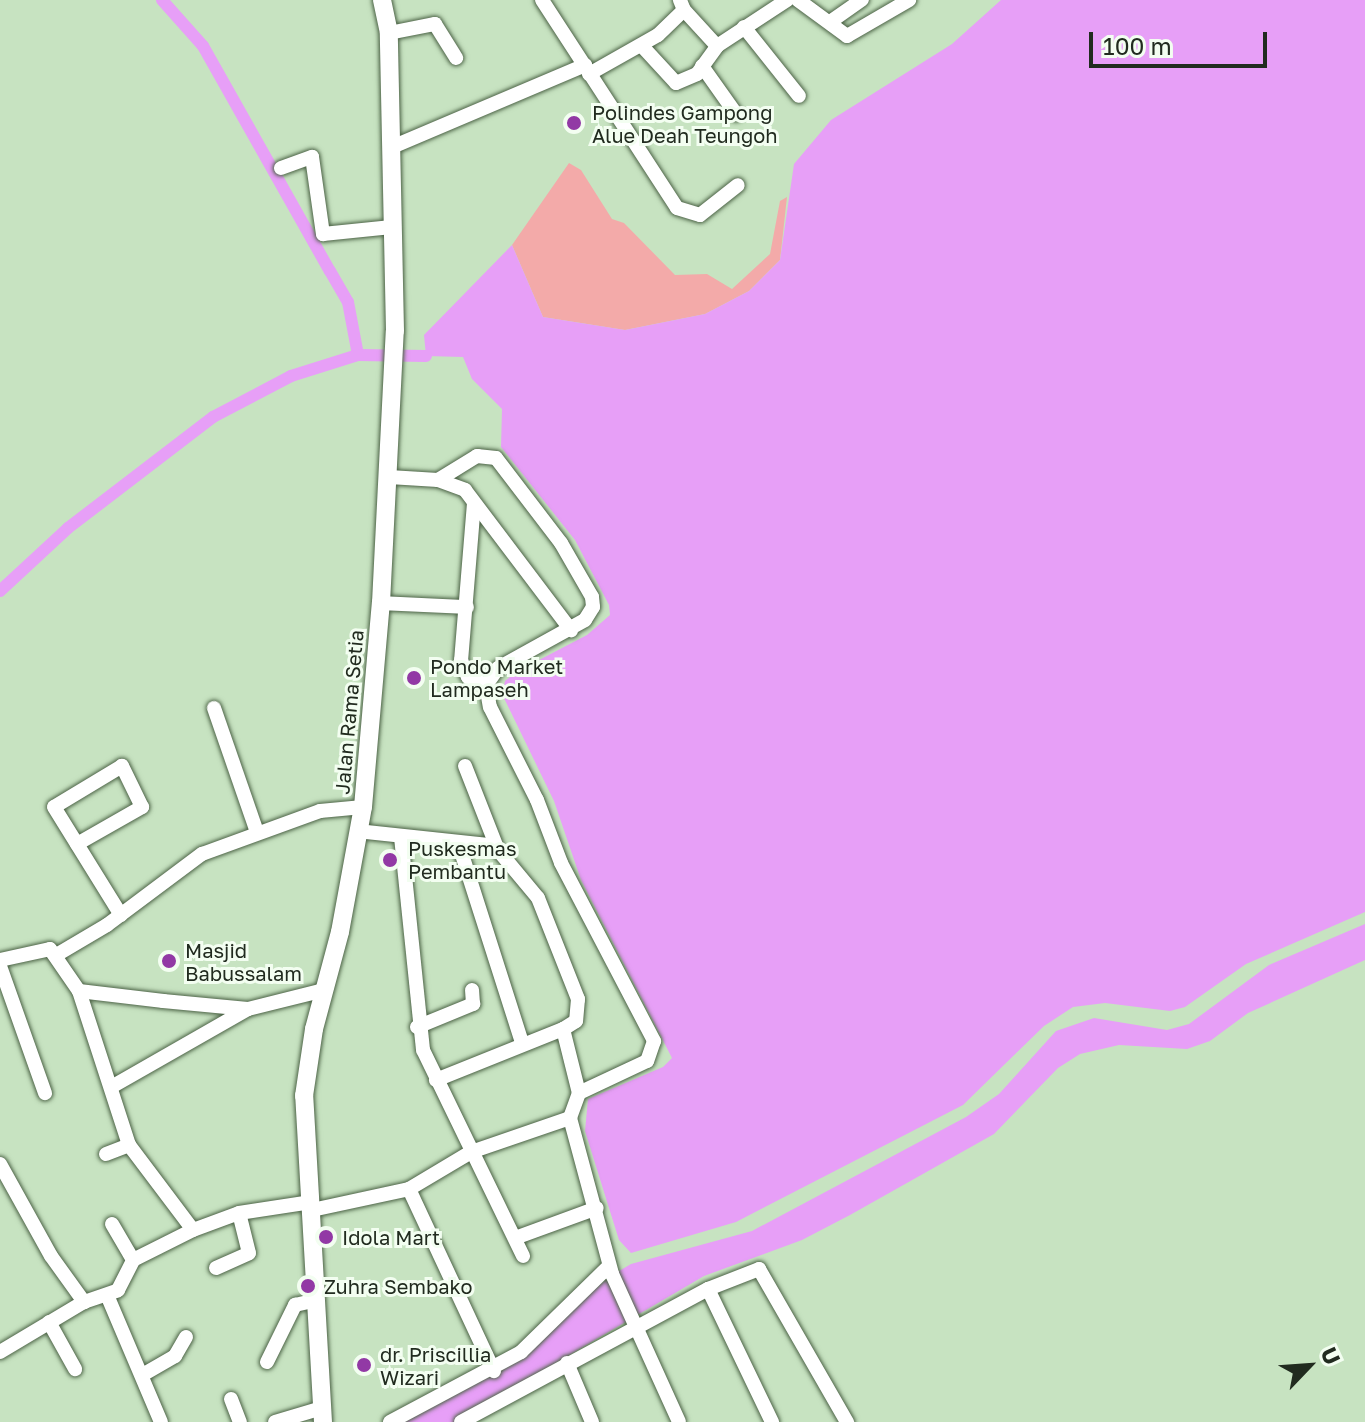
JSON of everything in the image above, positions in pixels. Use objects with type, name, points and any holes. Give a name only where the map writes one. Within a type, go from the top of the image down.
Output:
[{"type":"street","name":"Jalan Rama Setia","points":[[323,1415],[304,1096],[363,807],[381,603],[395,331],[389,33],[382,0]]},
{"type":"street","points":[[542,0],[677,208],[700,215],[738,185]]},
{"type":"street","points":[[642,46],[676,83],[691,79],[717,46],[787,0]]},
{"type":"street","points":[[798,0],[852,36],[909,0]]},
{"type":"street","points":[[830,22],[862,0]]},
{"type":"street","points":[[392,147],[642,46],[682,5],[717,46]]},
{"type":"street","points":[[389,33],[435,24],[456,58]]},
{"type":"street","points":[[744,27],[799,96]]},
{"type":"street","points":[[702,66],[736,114]]},
{"type":"street","points":[[281,168],[312,157],[323,234],[392,227]]},
{"type":"street","points":[[438,480],[484,454],[496,458],[512,475],[592,597],[591,614],[571,630],[498,668],[486,685],[490,707],[537,800],[561,863],[654,1041],[647,1061],[579,1093]]},
{"type":"street","points":[[389,477],[438,480],[465,490],[571,630]]},
{"type":"street","points":[[474,503],[462,665],[468,677],[486,685]]},
{"type":"street","points":[[381,603],[467,607]]},
{"type":"street","points":[[214,708],[257,832]]},
{"type":"street","points":[[77,844],[142,807],[122,766],[54,807],[121,915]]},
{"type":"street","points":[[436,1080],[576,1021],[578,999],[538,898],[498,850],[465,766]]},
{"type":"street","points":[[58,954],[121,915],[192,860],[257,832],[320,811],[363,807]]},
{"type":"street","points":[[357,831],[458,842],[498,850]]},
{"type":"street","points":[[401,837],[417,1027],[436,1080],[523,1256]]},
{"type":"street","points":[[458,842],[522,1042]]},
{"type":"street","points":[[45,1093],[0,963],[43,948],[58,954],[79,991],[113,1086],[129,1145],[193,1230]]},
{"type":"street","points":[[113,1086],[248,1009],[324,990]]},
{"type":"street","points":[[417,1027],[473,1004],[472,990]]},
{"type":"street","points":[[79,991],[248,1009]]},
{"type":"street","points":[[563,1029],[579,1093],[570,1118],[597,1208],[611,1270],[679,1422]]},
{"type":"street","points":[[0,1352],[84,1302],[125,1285],[133,1260],[193,1230],[239,1213],[311,1206],[409,1189],[471,1152],[570,1118]]},
{"type":"street","points":[[106,1154],[129,1145]]},
{"type":"street","points":[[0,1164],[51,1256],[84,1302]]},
{"type":"street","points":[[409,1189],[494,1371]]},
{"type":"street","points":[[515,1238],[597,1208]]},
{"type":"street","points":[[216,1268],[249,1253],[239,1213]]},
{"type":"street","points":[[112,1224],[133,1260]]},
{"type":"street","points":[[461,1422],[636,1323],[759,1269],[847,1422]]},
{"type":"street","points":[[390,1422],[494,1371],[611,1270]]},
{"type":"street","points":[[708,1289],[772,1422]]},
{"type":"street","points":[[107,1295],[144,1374],[161,1422]]},
{"type":"street","points":[[267,1362],[295,1305],[317,1300]]},
{"type":"street","points":[[49,1322],[75,1369]]},
{"type":"street","points":[[144,1374],[175,1356],[186,1337]]},
{"type":"street","points":[[567,1363],[592,1422]]},
{"type":"street","points":[[231,1399],[240,1422]]},
{"type":"street","points":[[275,1422],[323,1415]]},
{"type":"shaded area","points":[[1001,0],[1365,0],[1365,912],[1246,964],[1185,1007],[1170,1011],[1105,1003],[1073,1007],[1044,1026],[963,1105],[736,1222],[631,1253],[619,1240],[585,1131],[588,1099],[663,1067],[672,1058],[581,880],[554,801],[502,694],[505,681],[516,672],[587,635],[610,615],[609,605],[575,540],[501,447],[502,409],[472,379],[463,357],[426,356],[424,335],[512,245],[543,317],[625,330],[705,314],[749,291],[780,260],[794,164],[831,120],[952,44]]},
{"type":"shaded area","points":[[569,163],[581,170],[612,219],[624,223],[675,275],[707,274],[732,289],[770,254],[780,201],[787,197],[780,260],[749,291],[705,314],[625,330],[543,317],[512,245]]},
{"type":"shaded area","points":[[1365,924],[1365,960],[1248,1013],[1210,1041],[1187,1049],[1119,1045],[1080,1054],[1058,1068],[994,1134],[850,1215],[802,1240],[704,1276],[455,1422],[404,1422],[505,1368],[609,1277],[631,1264],[752,1231],[966,1117],[999,1094],[1056,1031],[1094,1018],[1167,1030],[1189,1024],[1269,965]]},
{"type":"waterway","points":[[162,0],[203,46],[348,302],[358,355],[426,356]]},
{"type":"waterway","points":[[0,591],[68,528],[213,417],[291,376],[358,355]]},
{"type":"place","name":"Polindes Gampong Alue Deah Teungoh","points":[[574,123]]},
{"type":"place","name":"Pondo Market Lampaseh","points":[[414,678]]},
{"type":"place","name":"Puskesmas Pembantu","points":[[390,860]]},
{"type":"place","name":"Masjid Babussalam","points":[[169,961]]},
{"type":"place","name":"Idola Mart","points":[[326,1237]]},
{"type":"place","name":"Zuhra Sembako","points":[[308,1286]]},
{"type":"place","name":"dr. Priscillia Wizari","points":[[364,1365]]}]
